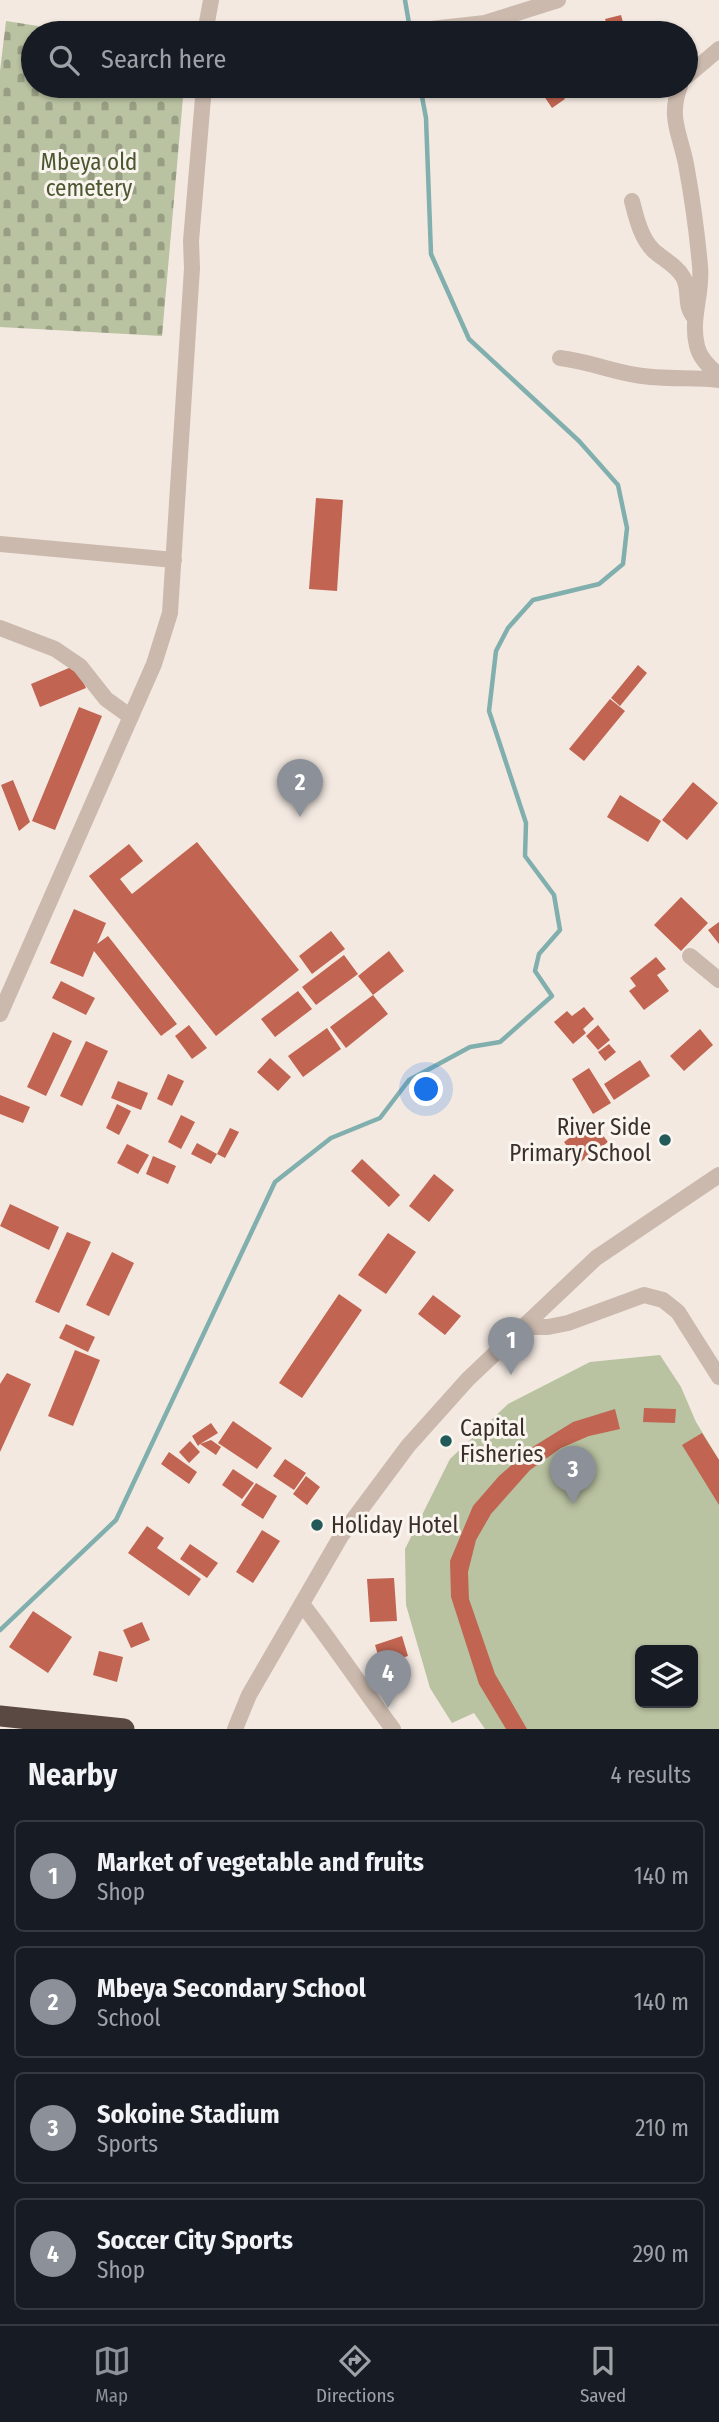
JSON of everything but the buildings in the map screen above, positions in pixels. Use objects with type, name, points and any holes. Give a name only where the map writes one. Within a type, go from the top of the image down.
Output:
[{"type":"highway","points":[[0,1716],[124,1729]]},
{"type":"street","points":[[207,21],[211,0]]},
{"type":"street","points":[[491,21],[551,1]]},
{"type":"street","points":[[698,67],[719,49]]},
{"type":"street","points":[[0,1014],[4,994],[154,664],[170,613],[192,268],[191,242],[203,98]]},
{"type":"street","points":[[676,98],[675,127],[685,162],[700,268],[701,294],[695,318],[698,350],[704,362],[719,378]]},
{"type":"street","points":[[632,201],[643,235],[655,253],[680,272],[685,280],[688,309],[695,318]]},
{"type":"street","points":[[560,358],[582,360],[634,375],[666,379],[719,378]]},
{"type":"street","points":[[0,544],[174,560]]},
{"type":"street","points":[[0,628],[55,649],[80,666],[106,699],[131,717]]},
{"type":"street","points":[[690,956],[719,980]]},
{"type":"street","points":[[235,1729],[249,1695],[341,1536],[408,1447],[468,1379],[596,1258],[719,1175]]},
{"type":"street","points":[[522,1327],[548,1327],[568,1323],[644,1295],[663,1300],[678,1312],[719,1377]]},
{"type":"street","points":[[302,1604],[341,1654],[393,1729]]},
{"type":"green space","name":"Mbeya old cemetery","points":[[6,21],[21,23],[21,98],[183,98],[162,336],[0,327],[0,71]]},
{"type":"green space","points":[[660,1355],[681,1387],[696,1422],[719,1460],[719,1729],[485,1729],[474,1713],[452,1723],[430,1688],[406,1605],[405,1549],[450,1459],[508,1404],[590,1362]]},
{"type":"waterway","points":[[405,0],[409,21]]},
{"type":"waterway","points":[[0,1630],[116,1520],[275,1182],[331,1138],[380,1118],[409,1080],[470,1047],[500,1042],[552,996],[535,971],[539,954],[560,930],[554,895],[525,856],[526,823],[489,711],[496,651],[508,628],[533,600],[599,584],[623,564],[627,528],[618,485],[579,441],[469,339],[431,254],[426,118],[422,98]]},
{"type":"place","name":"Mbeya Secondary School","points":[[300,817]]},
{"type":"place","name":"River Side Primary School","points":[[665,1140]]},
{"type":"place","name":"Market of vegetable and fruits","points":[[511,1375]]},
{"type":"place","name":"Capital Fisheries","points":[[446,1441]]},
{"type":"place","name":"Sokoine Stadium","points":[[573,1504]]},
{"type":"place","name":"Holiday Hotel","points":[[317,1525]]},
{"type":"place","name":"Soccer City Sports","points":[[388,1708]]}]
